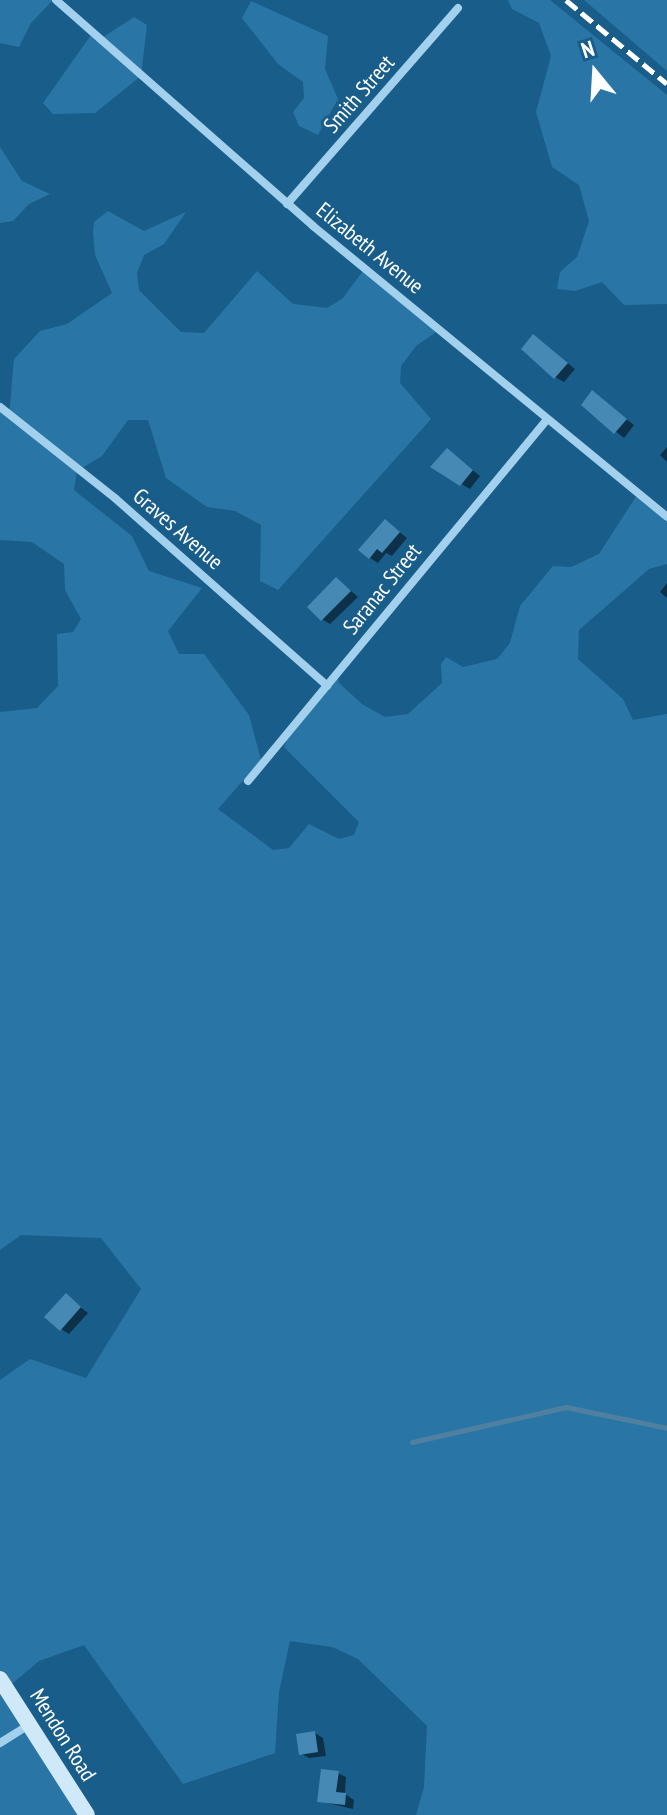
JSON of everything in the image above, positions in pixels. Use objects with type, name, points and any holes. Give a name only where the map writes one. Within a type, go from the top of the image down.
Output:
[{"type":"street","name":"Elizabeth Avenue","points":[[56,0],[287,204],[546,421],[667,517]]},
{"type":"street","name":"Smith Street","points":[[287,204],[458,8]]},
{"type":"street","name":"Graves Avenue","points":[[0,407],[116,499],[327,686]]},
{"type":"street","name":"Saranac Street","points":[[248,781],[546,421]]},
{"type":"street","name":"Mendon Road","points":[[0,1679],[31,1723],[87,1815]]},
{"type":"street","points":[[0,1743],[31,1723]]},
{"type":"shaded area","points":[[0,0],[53,0],[31,23],[19,47],[0,43]]},
{"type":"shaded area","points":[[508,0],[550,0],[667,95],[667,304],[624,305],[602,282],[575,291],[557,289],[560,272],[577,257],[589,221],[579,185],[552,167],[536,112],[551,56],[539,23],[512,9]]},
{"type":"shaded area","points":[[584,0],[667,0],[667,71]]},
{"type":"shaded area","points":[[251,1],[328,36],[325,69],[338,99],[318,135],[299,126],[293,112],[304,98],[303,82],[278,64],[242,18]]},
{"type":"shaded area","points":[[134,17],[147,25],[141,76],[95,113],[53,114],[43,103],[91,35],[102,38]]},
{"type":"shaded area","points":[[0,147],[22,181],[50,194],[29,204],[13,221],[0,223]]},
{"type":"shaded area","points":[[108,211],[144,231],[186,212],[164,244],[144,255],[137,273],[139,290],[181,332],[204,333],[257,271],[293,304],[327,308],[343,298],[365,268],[442,328],[416,346],[401,366],[400,383],[431,419],[278,590],[260,581],[261,525],[235,511],[207,507],[166,478],[148,420],[128,420],[102,456],[77,471],[74,490],[132,536],[149,571],[202,588],[168,631],[179,654],[204,654],[249,715],[261,760],[218,809],[273,850],[289,848],[309,824],[339,839],[354,835],[359,822],[284,747],[293,726],[337,673],[339,683],[362,704],[385,717],[408,714],[442,683],[441,664],[446,657],[463,667],[497,659],[510,643],[520,606],[553,566],[571,567],[599,554],[637,495],[667,515],[667,564],[649,569],[579,630],[578,659],[623,699],[633,720],[667,714],[667,1815],[416,1815],[424,1787],[427,1726],[358,1659],[332,1647],[290,1641],[279,1692],[275,1753],[183,1784],[84,1645],[39,1661],[7,1688],[89,1815],[0,1815],[0,1380],[30,1359],[86,1378],[141,1289],[101,1238],[21,1235],[0,1250],[0,712],[37,708],[58,686],[57,634],[73,632],[81,619],[65,590],[64,564],[32,542],[0,540],[0,409],[9,416],[14,359],[40,331],[67,324],[112,293],[95,255],[93,232],[94,222]]},
{"type":"building","points":[[533,334],[568,363],[554,379],[521,349]]},
{"type":"building","points":[[592,390],[627,419],[614,434],[581,405]]},
{"type":"building","points":[[447,448],[473,470],[460,486],[430,467]]},
{"type":"building","points":[[385,519],[400,532],[382,553],[377,549],[369,559],[358,550]]},
{"type":"building","points":[[336,577],[351,591],[321,621],[307,607]]},
{"type":"building","points":[[66,1293],[81,1307],[60,1331],[44,1317]]},
{"type":"building","points":[[315,1731],[318,1752],[299,1755],[296,1734]]},
{"type":"building","points":[[321,1769],[339,1771],[336,1792],[346,1793],[345,1805],[317,1802]]},
{"type":"waterway","points":[[412,1442],[566,1407],[667,1428]]},
{"type":"railway","points":[[566,0],[667,84]]}]
